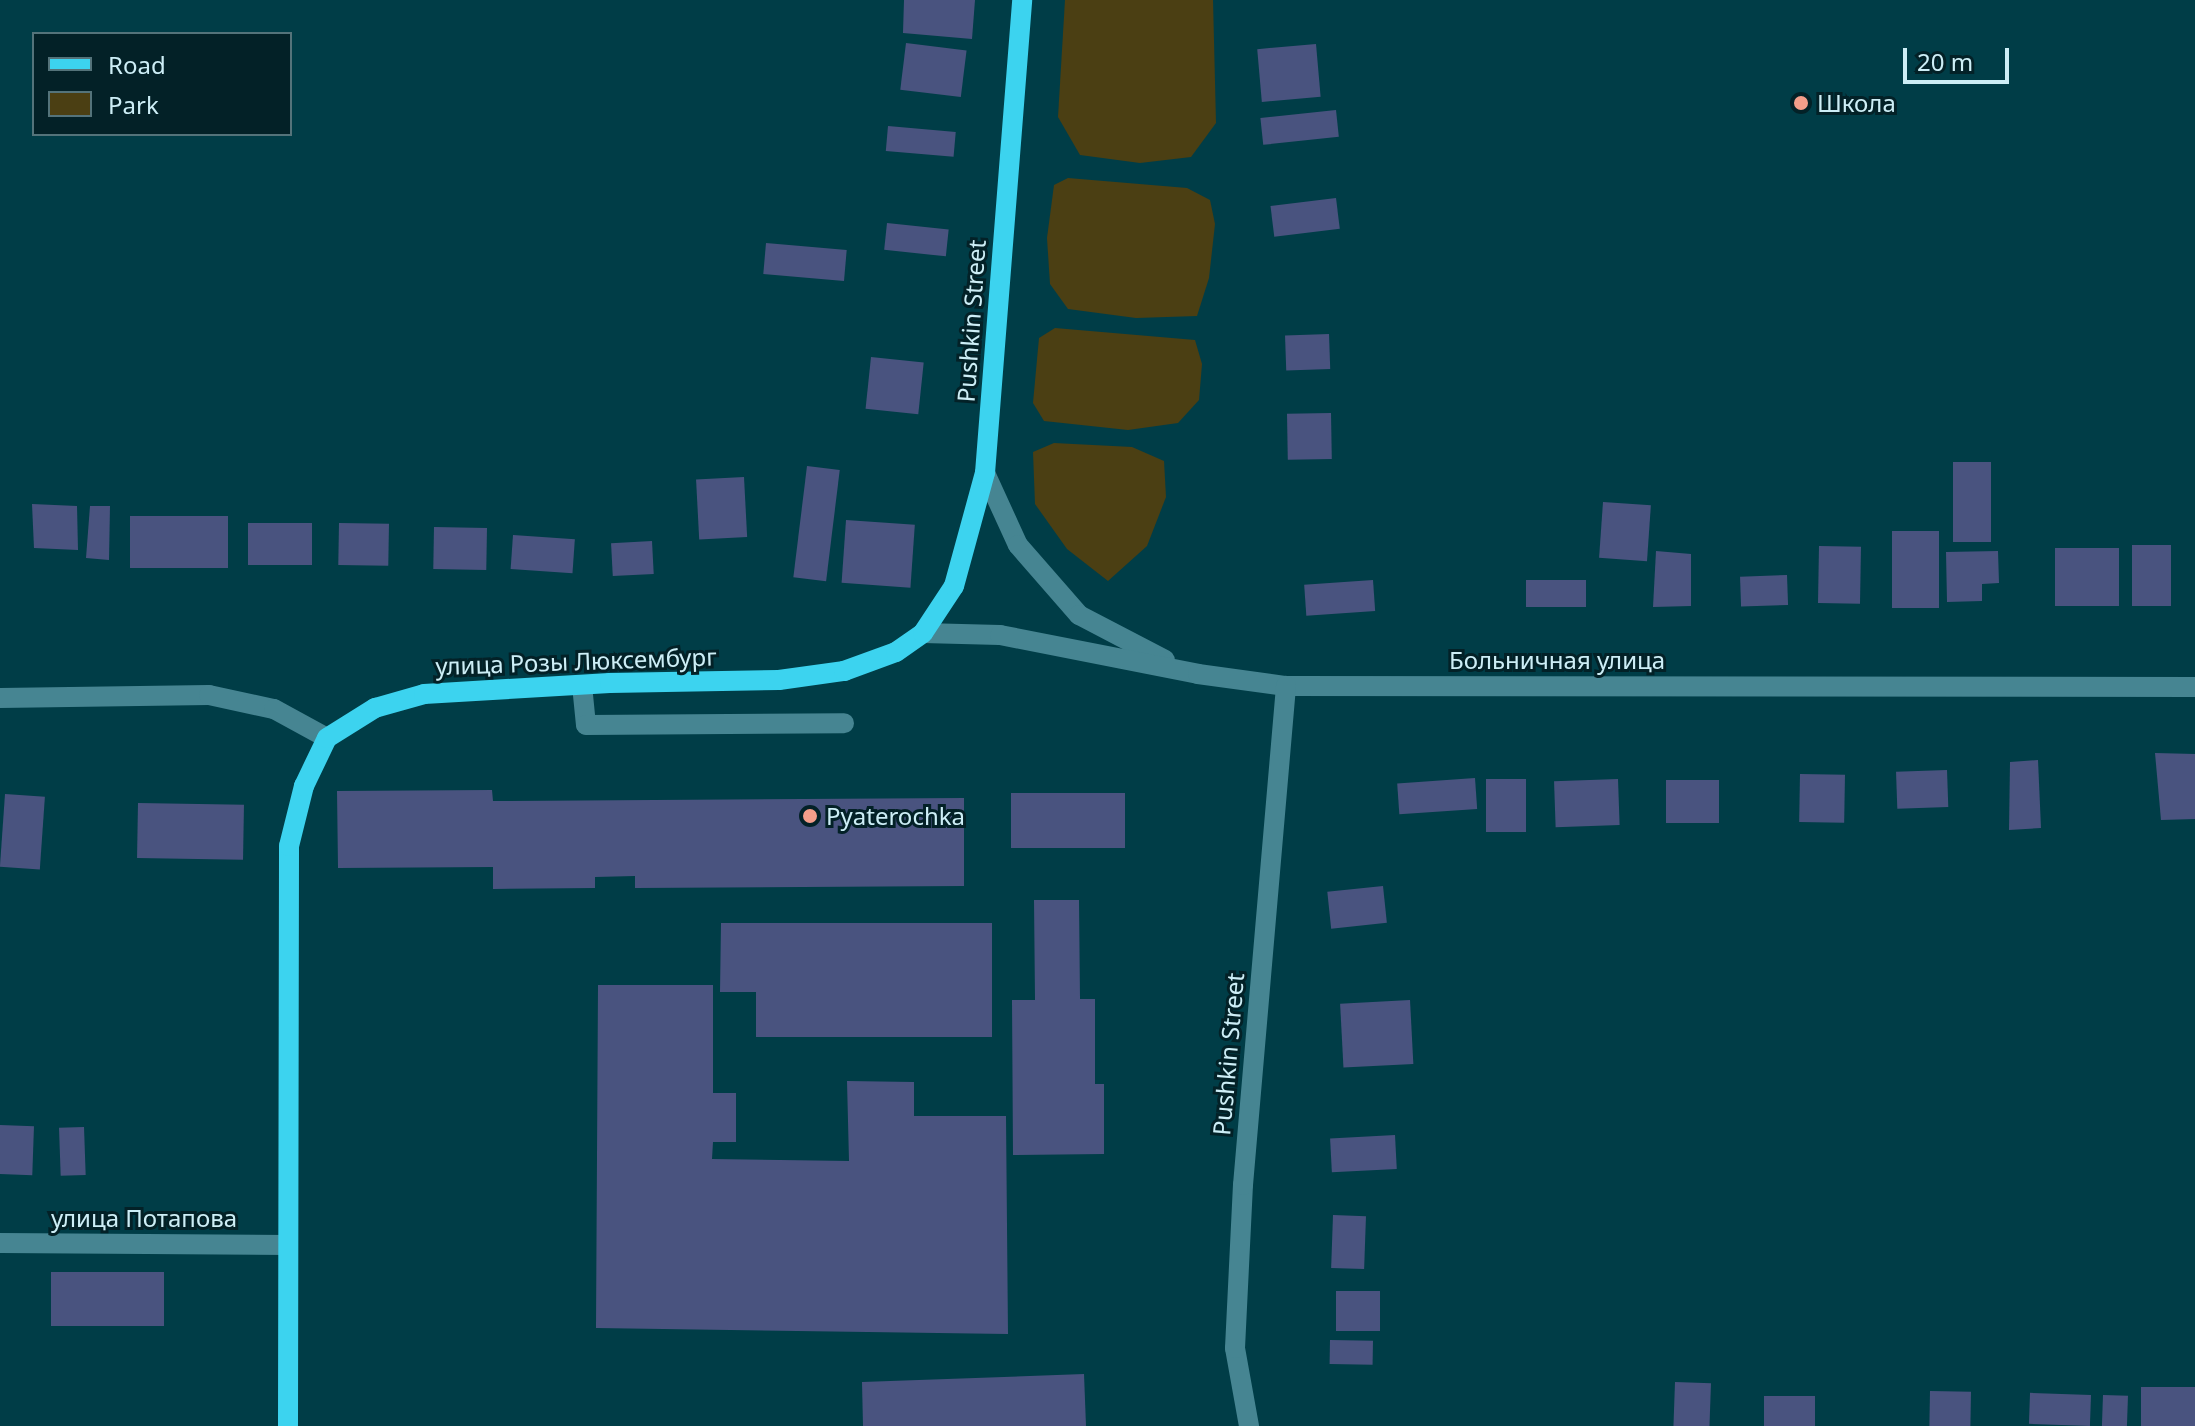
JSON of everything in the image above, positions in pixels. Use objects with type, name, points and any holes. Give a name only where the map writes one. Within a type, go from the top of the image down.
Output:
[{"type":"main road","name":"Pushkin Street","points":[[923,633],[954,586],[985,473],[1022,0]]},
{"type":"main road","name":"улица Розы Люксембург","points":[[327,738],[375,708],[424,694],[582,685],[779,680],[844,671],[896,652],[923,633]]},
{"type":"main road","points":[[288,1426],[289,846],[304,786],[327,738]]},
{"type":"street","points":[[985,473],[1018,545],[1079,615],[1198,674]]},
{"type":"street","name":"Больничная улица","points":[[923,633],[1000,635],[1198,674],[1286,686],[2195,687]]},
{"type":"street","points":[[582,685],[586,725],[844,723]]},
{"type":"street","name":"Pushkin Street","points":[[1249,1426],[1236,1334],[1243,1185],[1286,686]]},
{"type":"street","points":[[0,698],[209,695],[274,709],[327,738]]},
{"type":"street","name":"улица Потапова","points":[[0,1243],[288,1245]]},
{"type":"green space","points":[[1065,0],[1213,0],[1216,123],[1191,157],[1140,163],[1080,155],[1058,117]]},
{"type":"green space","points":[[1068,178],[1187,188],[1210,200],[1215,224],[1209,278],[1197,316],[1136,318],[1068,309],[1050,284],[1047,238],[1054,185]]},
{"type":"green space","points":[[1055,328],[1195,340],[1202,364],[1199,400],[1178,423],[1128,430],[1044,421],[1033,403],[1039,338]]},
{"type":"green space","points":[[1054,443],[1132,447],[1164,461],[1166,497],[1147,546],[1108,581],[1067,549],[1035,504],[1033,452]]},
{"type":"building","points":[[904,0],[975,0],[972,39],[903,33]]},
{"type":"building","points":[[906,43],[967,50],[961,97],[900,90]]},
{"type":"building","points":[[1316,44],[1321,97],[1262,102],[1257,49]]},
{"type":"building","points":[[1336,110],[1339,137],[1263,145],[1260,118]]},
{"type":"building","points":[[888,126],[956,132],[954,157],[886,151]]},
{"type":"building","points":[[1336,198],[1340,229],[1274,237],[1270,206]]},
{"type":"building","points":[[887,223],[949,229],[946,256],[884,250]]},
{"type":"building","points":[[766,243],[847,250],[844,281],[763,274]]},
{"type":"building","points":[[1329,334],[1330,369],[1286,371],[1285,336]]},
{"type":"building","points":[[871,357],[924,363],[918,414],[866,409]]},
{"type":"building","points":[[1331,413],[1332,459],[1288,460],[1287,414]]},
{"type":"building","points":[[1953,462],[1991,462],[1991,542],[1953,542]]},
{"type":"building","points":[[807,466],[840,470],[826,581],[793,577]]},
{"type":"building","points":[[744,477],[747,537],[699,539],[696,480]]},
{"type":"building","points":[[1603,502],[1651,505],[1647,561],[1599,558]]},
{"type":"building","points":[[32,504],[77,506],[78,550],[34,548]]},
{"type":"building","points":[[90,506],[110,506],[109,560],[86,558]]},
{"type":"building","points":[[130,516],[228,516],[228,568],[130,568]]},
{"type":"building","points":[[846,520],[915,525],[910,588],[842,583]]},
{"type":"building","points":[[248,523],[312,523],[312,565],[248,565]]},
{"type":"building","points":[[339,523],[389,524],[388,566],[338,565]]},
{"type":"building","points":[[434,527],[487,528],[486,570],[433,569]]},
{"type":"building","points":[[1892,531],[1939,531],[1939,608],[1892,608]]},
{"type":"building","points":[[513,535],[575,539],[572,573],[511,569]]},
{"type":"building","points":[[652,541],[654,574],[613,576],[611,543]]},
{"type":"building","points":[[2132,545],[2171,545],[2171,606],[2132,606]]},
{"type":"building","points":[[1819,546],[1861,547],[1860,604],[1818,603]]},
{"type":"building","points":[[2055,548],[2119,548],[2119,606],[2055,606]]},
{"type":"building","points":[[1656,551],[1691,554],[1691,606],[1653,607]]},
{"type":"building","points":[[1998,551],[1999,583],[1982,584],[1982,601],[1947,602],[1946,552]]},
{"type":"building","points":[[1787,575],[1788,605],[1741,607],[1740,577]]},
{"type":"building","points":[[1373,580],[1375,611],[1306,616],[1304,585]]},
{"type":"building","points":[[1526,580],[1586,580],[1586,607],[1526,607]]},
{"type":"building","points":[[2155,753],[2195,754],[2195,819],[2161,820]]},
{"type":"building","points":[[2038,760],[2041,828],[2009,830],[2010,762]]},
{"type":"building","points":[[1947,770],[1948,807],[1897,809],[1896,772]]},
{"type":"building","points":[[1800,774],[1845,775],[1844,823],[1799,822]]},
{"type":"building","points":[[1475,778],[1477,809],[1399,814],[1397,783]]},
{"type":"building","points":[[1486,779],[1526,779],[1526,832],[1486,832]]},
{"type":"building","points":[[1618,779],[1620,825],[1556,827],[1554,781]]},
{"type":"building","points":[[1666,780],[1719,780],[1719,823],[1666,823]]},
{"type":"building","points":[[492,790],[493,801],[964,798],[964,886],[635,888],[635,876],[595,877],[595,888],[493,889],[493,867],[338,868],[337,791]]},
{"type":"building","points":[[1011,793],[1125,793],[1125,848],[1011,848]]},
{"type":"building","points":[[5,794],[45,797],[40,870],[0,867]]},
{"type":"building","points":[[138,803],[244,805],[243,860],[137,858]]},
{"type":"building","points":[[1383,886],[1387,923],[1331,929],[1327,892]]},
{"type":"building","points":[[1034,900],[1079,900],[1080,999],[1095,999],[1095,1084],[1104,1084],[1104,1154],[1013,1155],[1012,1000],[1035,1000]]},
{"type":"building","points":[[721,923],[992,923],[992,1037],[756,1037],[756,992],[720,992]]},
{"type":"building","points":[[598,985],[713,985],[713,1093],[736,1093],[736,1142],[713,1142],[712,1159],[849,1161],[847,1081],[914,1082],[914,1116],[1006,1116],[1008,1334],[596,1328]]},
{"type":"building","points":[[1410,1000],[1413,1064],[1343,1068],[1340,1004]]},
{"type":"building","points":[[0,1125],[34,1126],[32,1175],[0,1174]]},
{"type":"building","points":[[84,1127],[86,1175],[61,1176],[59,1128]]},
{"type":"building","points":[[1395,1135],[1397,1169],[1332,1172],[1330,1138]]},
{"type":"building","points":[[1333,1215],[1366,1216],[1364,1269],[1331,1268]]},
{"type":"building","points":[[51,1272],[164,1272],[164,1326],[51,1326]]},
{"type":"building","points":[[1336,1291],[1380,1291],[1380,1331],[1336,1331]]},
{"type":"building","points":[[1330,1340],[1373,1341],[1373,1365],[1330,1364]]},
{"type":"building","points":[[1084,1374],[1086,1426],[863,1426],[862,1382]]},
{"type":"building","points":[[1675,1382],[1711,1383],[1709,1426],[1673,1426]]},
{"type":"building","points":[[2141,1387],[2195,1387],[2195,1426],[2141,1426]]},
{"type":"building","points":[[1930,1391],[1971,1392],[1970,1426],[1929,1426]]},
{"type":"building","points":[[2030,1393],[2091,1395],[2090,1426],[2029,1424]]},
{"type":"building","points":[[2103,1395],[2128,1396],[2127,1426],[2102,1426]]},
{"type":"building","points":[[1764,1396],[1815,1396],[1815,1426],[1764,1426]]},
{"type":"place","name":"Школа","points":[[1801,103]]},
{"type":"place","name":"Pyaterochka","points":[[810,816]]}]
